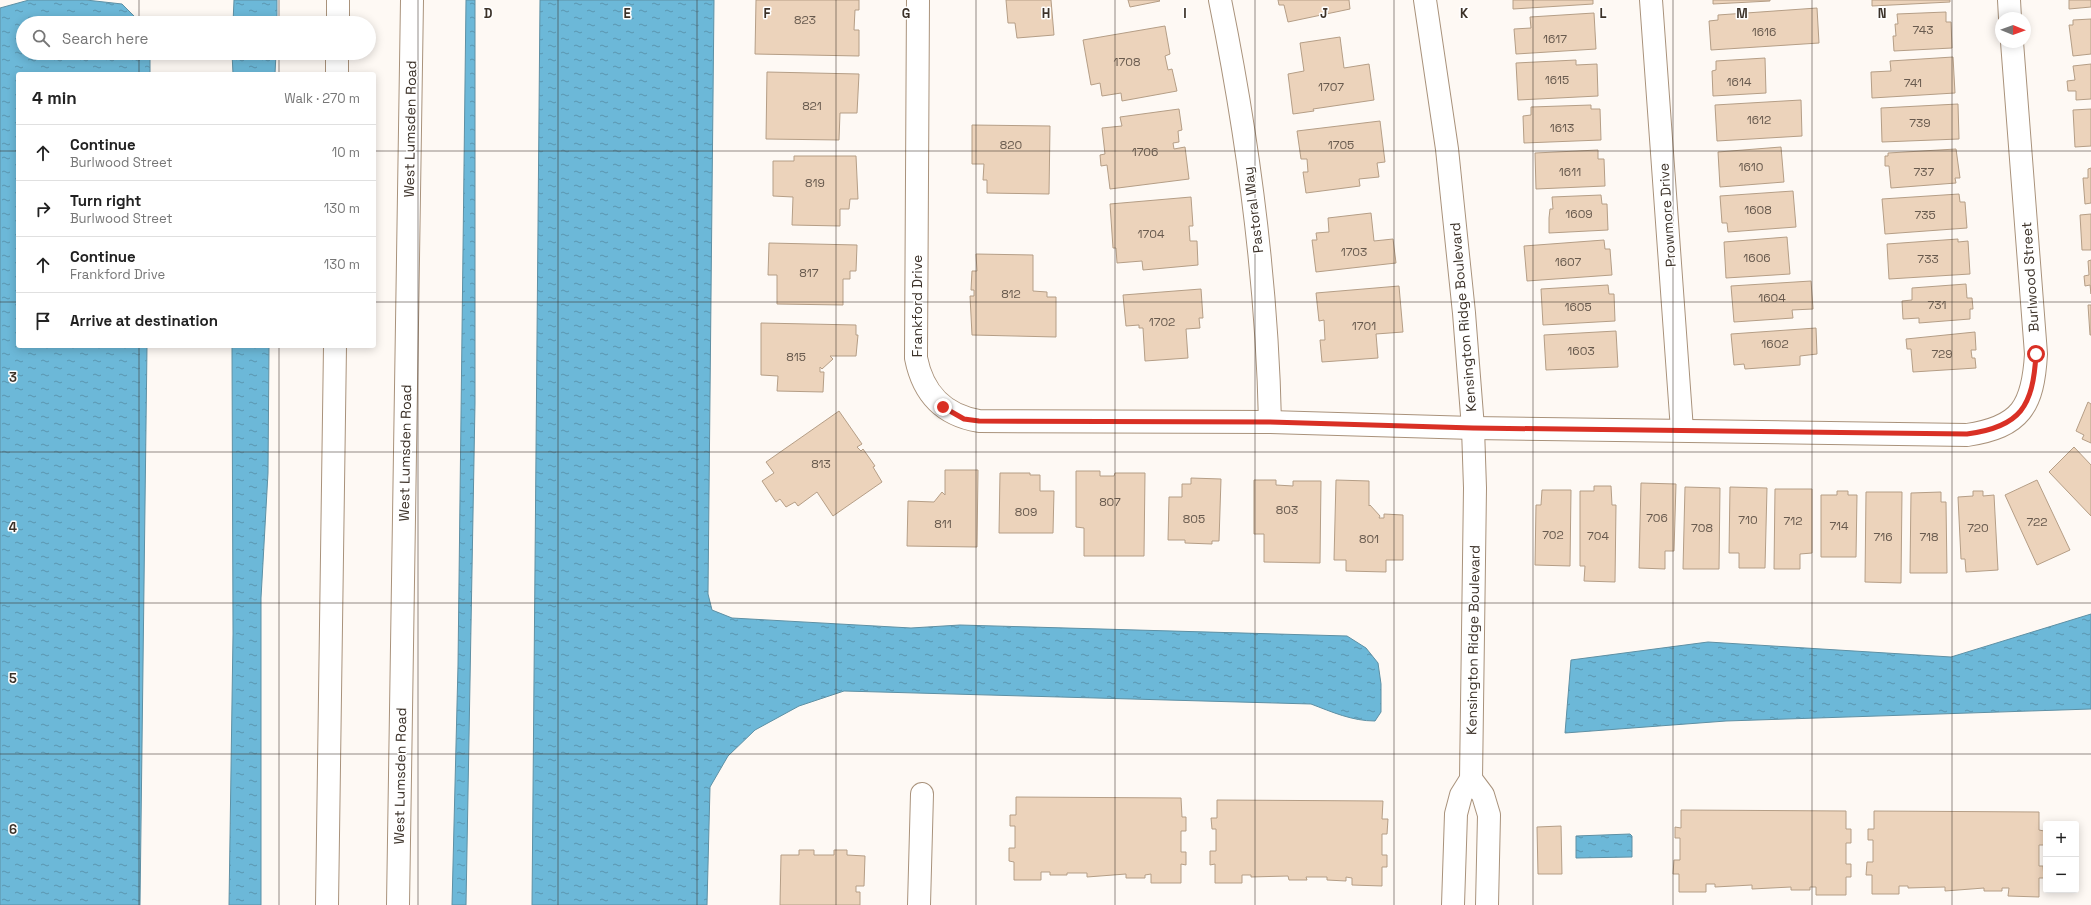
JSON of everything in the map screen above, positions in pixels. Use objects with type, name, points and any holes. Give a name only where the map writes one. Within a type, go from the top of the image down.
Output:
[{"type":"street","points":[[338,0],[338,16]]},
{"type":"street","name":"West Lumsden Road","points":[[398,905],[412,0]]},
{"type":"street","name":"Frankford Drive","points":[[918,0],[916,358],[919,373],[930,394],[943,407],[964,419],[979,421],[1270,422],[1473,428]]},
{"type":"street","name":"Pastoral Way","points":[[1220,0],[1231,53],[1253,198],[1269,368],[1270,422]]},
{"type":"street","name":"Kensington Ridge Boulevard","points":[[1426,0],[1447,149],[1464,314],[1473,428],[1475,488],[1471,779]]},
{"type":"street","name":"Prowmore Drive","points":[[1651,0],[1682,430]]},
{"type":"street","points":[[2009,0],[2010,12]]},
{"type":"street","name":"Burlwood Street","points":[[1473,428],[1967,434],[1988,432],[2007,423],[2021,412],[2030,395],[2034,378],[2036,354],[2012,48]]},
{"type":"street","points":[[337,60],[337,72]]},
{"type":"street","points":[[327,905],[335,348]]},
{"type":"street","points":[[1454,905],[1456,814],[1461,795],[1471,779],[1483,795],[1489,815],[1487,905]]},
{"type":"street","points":[[919,905],[922,794]]},
{"type":"water","points":[[29,0],[86,0],[122,4],[134,16],[16,16],[16,60],[150,60],[150,72],[16,72],[16,348],[147,348],[140,905],[0,905],[0,8]]},
{"type":"water","points":[[234,0],[277,0],[277,16],[233,16]]},
{"type":"water","points":[[466,0],[475,0],[475,403],[466,905],[452,905],[458,665]]},
{"type":"water","points":[[540,0],[714,0],[708,594],[712,610],[732,618],[911,628],[960,625],[1347,636],[1366,648],[1378,663],[1381,684],[1381,712],[1375,721],[1350,718],[1311,704],[844,691],[799,706],[755,730],[728,756],[710,787],[707,905],[532,905]]},
{"type":"water","points":[[232,60],[276,60],[275,72],[233,72]]},
{"type":"water","points":[[232,348],[269,348],[268,473],[261,598],[261,905],[229,905],[233,634]]},
{"type":"water","points":[[2091,614],[2091,709],[1726,721],[1565,733],[1571,660],[1708,642],[1951,657]]},
{"type":"water","points":[[1630,834],[1632,836],[1632,857],[1576,858],[1576,836]]},
{"type":"building","points":[[756,0],[859,0],[859,10],[855,10],[854,30],[859,30],[859,56],[755,54]]},
{"type":"building","points":[[1006,0],[1051,0],[1054,35],[1017,38],[1015,23],[1008,23]]},
{"type":"building","points":[[1128,0],[1159,0],[1160,1],[1130,7]]},
{"type":"building","points":[[1278,0],[1349,0],[1350,9],[1288,22],[1284,5],[1279,5]]},
{"type":"building","points":[[1513,0],[1593,0],[1593,4],[1513,9]]},
{"type":"building","points":[[1713,0],[1770,0],[1770,1],[1713,4]]},
{"type":"building","points":[[1872,0],[1950,0],[1950,2],[1872,6]]},
{"type":"building","points":[[2069,0],[2091,0],[2091,7],[2069,9]]},
{"type":"building","points":[[1817,8],[1819,43],[1711,50],[1709,21],[1718,20],[1718,15]]},
{"type":"building","points":[[1946,12],[1946,22],[1951,22],[1952,48],[1894,51],[1893,36],[1896,36],[1895,24],[1898,24],[1897,14]]},
{"type":"building","points":[[1594,13],[1596,49],[1516,54],[1514,29],[1531,28],[1530,17]]},
{"type":"building","points":[[2091,19],[2091,54],[2073,56],[2069,25],[2073,25],[2073,20]]},
{"type":"building","points":[[1165,26],[1170,54],[1165,56],[1168,70],[1172,69],[1177,91],[1122,101],[1121,93],[1102,96],[1100,83],[1091,85],[1083,40]]},
{"type":"building","points":[[1340,37],[1344,68],[1369,64],[1374,100],[1313,109],[1314,111],[1293,114],[1288,74],[1304,71],[1300,43]]},
{"type":"building","points":[[1953,57],[1955,93],[1872,98],[1871,72],[1891,71],[1890,61]]},
{"type":"building","points":[[1765,58],[1766,93],[1713,96],[1712,71],[1716,70],[1716,61]]},
{"type":"building","points":[[1576,60],[1576,65],[1597,64],[1598,96],[1518,100],[1516,63]]},
{"type":"building","points":[[2091,64],[2091,99],[2076,100],[2076,91],[2068,91],[2067,81],[2075,80],[2073,66]]},
{"type":"building","points":[[767,72],[859,74],[857,113],[840,113],[839,140],[766,139]]},
{"type":"building","points":[[1801,100],[1802,136],[1717,141],[1715,105]]},
{"type":"building","points":[[1958,104],[1959,139],[1882,142],[1881,108]]},
{"type":"building","points":[[1591,105],[1591,109],[1600,109],[1601,140],[1524,143],[1523,116],[1531,115],[1531,107]]},
{"type":"building","points":[[1179,109],[1182,130],[1178,131],[1179,142],[1173,143],[1174,149],[1185,147],[1189,179],[1110,189],[1107,165],[1101,166],[1100,155],[1105,154],[1102,128],[1122,126],[1120,117]]},
{"type":"building","points":[[2091,109],[2091,146],[2075,147],[2073,110]]},
{"type":"building","points":[[1380,121],[1385,162],[1377,163],[1379,177],[1359,179],[1360,186],[1306,193],[1303,172],[1308,172],[1307,159],[1301,159],[1297,131]]},
{"type":"building","points":[[972,125],[1050,126],[1049,194],[987,193],[987,180],[983,180],[984,164],[972,164]]},
{"type":"building","points":[[1781,147],[1784,182],[1720,187],[1718,152]]},
{"type":"building","points":[[1956,149],[1960,178],[1955,178],[1956,183],[1891,188],[1889,166],[1885,166],[1885,156],[1888,156],[1888,153]]},
{"type":"building","points":[[1598,150],[1598,159],[1604,159],[1605,186],[1536,189],[1535,153]]},
{"type":"building","points":[[794,156],[856,156],[858,199],[850,199],[849,209],[840,209],[840,226],[792,225],[793,197],[773,196],[773,161],[794,161]]},
{"type":"building","points":[[2091,168],[2091,203],[2085,204],[2083,178],[2088,178],[2088,169]]},
{"type":"building","points":[[1793,191],[1796,227],[1728,232],[1727,223],[1722,223],[1720,196]]},
{"type":"building","points":[[1959,194],[1960,202],[1965,202],[1967,228],[1885,234],[1882,199]]},
{"type":"building","points":[[1601,195],[1602,204],[1607,204],[1608,230],[1549,233],[1550,209],[1553,209],[1552,197]]},
{"type":"building","points":[[1191,197],[1193,226],[1189,226],[1190,241],[1197,241],[1198,265],[1143,270],[1142,261],[1117,263],[1116,248],[1113,248],[1110,204]]},
{"type":"building","points":[[1371,213],[1374,241],[1393,239],[1396,263],[1316,272],[1312,240],[1317,240],[1316,233],[1329,232],[1328,218]]},
{"type":"building","points":[[2091,214],[2091,250],[2082,250],[2080,215]]},
{"type":"building","points":[[1787,237],[1790,274],[1726,278],[1724,242]]},
{"type":"building","points":[[1958,239],[1958,242],[1968,241],[1970,274],[1889,279],[1887,244]]},
{"type":"building","points":[[1604,240],[1605,249],[1610,249],[1612,275],[1527,281],[1524,246]]},
{"type":"building","points":[[769,243],[857,245],[856,271],[850,271],[850,279],[843,279],[843,305],[777,304],[777,275],[768,275]]},
{"type":"building","points":[[976,254],[1033,255],[1033,291],[1047,292],[1047,297],[1056,297],[1056,337],[972,335],[970,296],[974,296],[974,290],[971,290],[972,271],[977,271]]},
{"type":"building","points":[[2091,260],[2091,294],[2090,285],[2085,286],[2084,276],[2089,275],[2088,261]]},
{"type":"building","points":[[1811,281],[1813,309],[1792,310],[1793,318],[1734,322],[1731,286]]},
{"type":"building","points":[[1966,284],[1967,298],[1972,298],[1973,309],[1970,309],[1970,319],[1919,323],[1919,318],[1903,319],[1902,301],[1912,300],[1912,288]]},
{"type":"building","points":[[1608,285],[1609,294],[1614,294],[1615,321],[1543,325],[1541,289]]},
{"type":"building","points":[[1399,286],[1403,332],[1376,334],[1378,358],[1322,362],[1320,340],[1325,340],[1324,320],[1319,321],[1316,293]]},
{"type":"building","points":[[1201,289],[1203,318],[1199,318],[1200,328],[1186,329],[1188,358],[1145,361],[1143,328],[1139,328],[1139,325],[1126,326],[1123,295]]},
{"type":"building","points":[[2088,305],[2091,305],[2091,335],[2090,335]]},
{"type":"building","points":[[761,323],[856,325],[856,335],[858,335],[856,356],[830,356],[833,359],[822,369],[820,367],[820,372],[824,372],[823,392],[777,391],[778,376],[761,375]]},
{"type":"building","points":[[1816,328],[1817,354],[1800,356],[1800,365],[1745,369],[1744,364],[1734,365],[1731,334]]},
{"type":"building","points":[[1616,331],[1618,367],[1546,370],[1544,335]]},
{"type":"building","points":[[1975,332],[1976,350],[1971,350],[1972,358],[1975,358],[1976,368],[1913,372],[1911,349],[1907,349],[1906,339]]},
{"type":"building","points":[[2088,402],[2091,404],[2091,443],[2082,439],[2084,435],[2076,431]]},
{"type":"building","points":[[839,411],[862,444],[857,447],[861,451],[863,449],[875,466],[873,467],[882,482],[833,516],[817,492],[798,506],[795,502],[786,507],[780,499],[776,502],[762,481],[774,473],[766,462]]},
{"type":"building","points":[[2074,447],[2091,465],[2091,516],[2049,472]]},
{"type":"building","points":[[945,470],[978,470],[977,547],[907,546],[908,501],[934,502],[942,492],[945,495]]},
{"type":"building","points":[[1076,471],[1100,471],[1100,476],[1114,476],[1115,473],[1145,473],[1144,556],[1084,556],[1084,528],[1076,527]]},
{"type":"building","points":[[1000,473],[1030,473],[1030,475],[1040,475],[1040,491],[1054,491],[1053,533],[999,533]]},
{"type":"building","points":[[1191,478],[1221,479],[1219,541],[1212,541],[1212,544],[1185,543],[1185,540],[1168,540],[1169,497],[1182,497],[1182,484],[1191,484]]},
{"type":"building","points":[[1254,480],[1276,480],[1276,485],[1293,486],[1293,481],[1321,481],[1320,563],[1264,562],[1264,534],[1254,534]]},
{"type":"building","points":[[1336,480],[1369,481],[1369,506],[1370,505],[1380,516],[1379,518],[1384,518],[1384,514],[1403,515],[1403,560],[1386,560],[1386,572],[1346,571],[1346,560],[1334,560]]},
{"type":"building","points":[[2037,480],[2070,550],[2037,565],[2005,495]]},
{"type":"building","points":[[1641,483],[1676,484],[1674,551],[1665,551],[1665,569],[1639,568]]},
{"type":"building","points":[[1594,486],[1611,486],[1612,505],[1616,505],[1615,582],[1584,581],[1585,566],[1580,566],[1580,491],[1594,491]]},
{"type":"building","points":[[1685,487],[1720,488],[1719,569],[1683,569]]},
{"type":"building","points":[[1730,487],[1767,488],[1765,568],[1739,568],[1739,553],[1729,553]]},
{"type":"building","points":[[1775,489],[1812,489],[1812,553],[1800,554],[1800,569],[1774,569]]},
{"type":"building","points":[[1542,490],[1571,490],[1570,566],[1535,565],[1536,505],[1541,505]]},
{"type":"building","points":[[1837,491],[1848,491],[1848,495],[1857,495],[1856,557],[1821,557],[1821,495],[1837,495]]},
{"type":"building","points":[[1973,491],[1983,491],[1983,496],[1994,495],[1998,570],[1966,572],[1965,559],[1961,559],[1958,497],[1973,496]]},
{"type":"building","points":[[1866,492],[1902,492],[1901,583],[1865,582]]},
{"type":"building","points":[[1941,492],[1941,502],[1946,502],[1947,573],[1910,573],[1911,493]]},
{"type":"building","points":[[1016,797],[1181,798],[1182,817],[1186,817],[1186,831],[1181,831],[1181,852],[1186,852],[1186,865],[1181,864],[1181,883],[1151,883],[1151,874],[1145,875],[1145,878],[1126,878],[1126,874],[1087,877],[1087,873],[1050,875],[1050,872],[1041,872],[1041,880],[1014,880],[1014,862],[1009,861],[1009,848],[1015,848],[1015,826],[1010,826],[1010,815],[1016,815]]},
{"type":"building","points":[[1217,800],[1383,801],[1382,819],[1388,819],[1387,834],[1382,834],[1382,855],[1387,855],[1387,867],[1382,867],[1382,886],[1352,885],[1352,878],[1346,877],[1346,881],[1327,880],[1327,877],[1306,877],[1307,880],[1289,880],[1288,876],[1251,877],[1251,875],[1242,875],[1242,883],[1215,883],[1215,864],[1210,865],[1210,851],[1216,851],[1216,829],[1212,829],[1211,818],[1217,818]]},
{"type":"building","points":[[1681,810],[1846,811],[1846,829],[1851,829],[1851,843],[1846,843],[1846,864],[1851,864],[1851,877],[1846,877],[1846,895],[1816,895],[1816,887],[1810,887],[1810,890],[1791,890],[1791,887],[1752,889],[1752,885],[1715,887],[1715,884],[1706,884],[1706,892],[1679,892],[1679,874],[1673,874],[1674,860],[1680,860],[1680,838],[1675,838],[1675,827],[1681,828]]},
{"type":"building","points":[[1874,811],[2039,812],[2039,830],[2043,831],[2043,845],[2039,845],[2039,866],[2043,866],[2043,878],[2039,878],[2039,897],[2008,896],[2009,888],[2002,888],[2002,891],[1984,891],[1984,888],[1945,891],[1945,887],[1908,888],[1908,886],[1899,886],[1899,894],[1872,894],[1872,875],[1866,875],[1867,862],[1873,862],[1873,840],[1868,840],[1868,829],[1874,829]]},
{"type":"building","points":[[1561,826],[1562,874],[1538,874],[1537,827]]},
{"type":"building","points":[[799,850],[814,850],[814,855],[834,855],[834,850],[847,850],[847,855],[865,856],[864,886],[856,886],[856,892],[860,892],[860,905],[780,905],[781,855],[799,855]]},
{"type":"route","points":[[943,407],[964,419],[979,421],[1270,422],[1473,428],[1967,434],[1988,432],[2007,423],[2021,412],[2030,395],[2034,378],[2036,354]]}]
